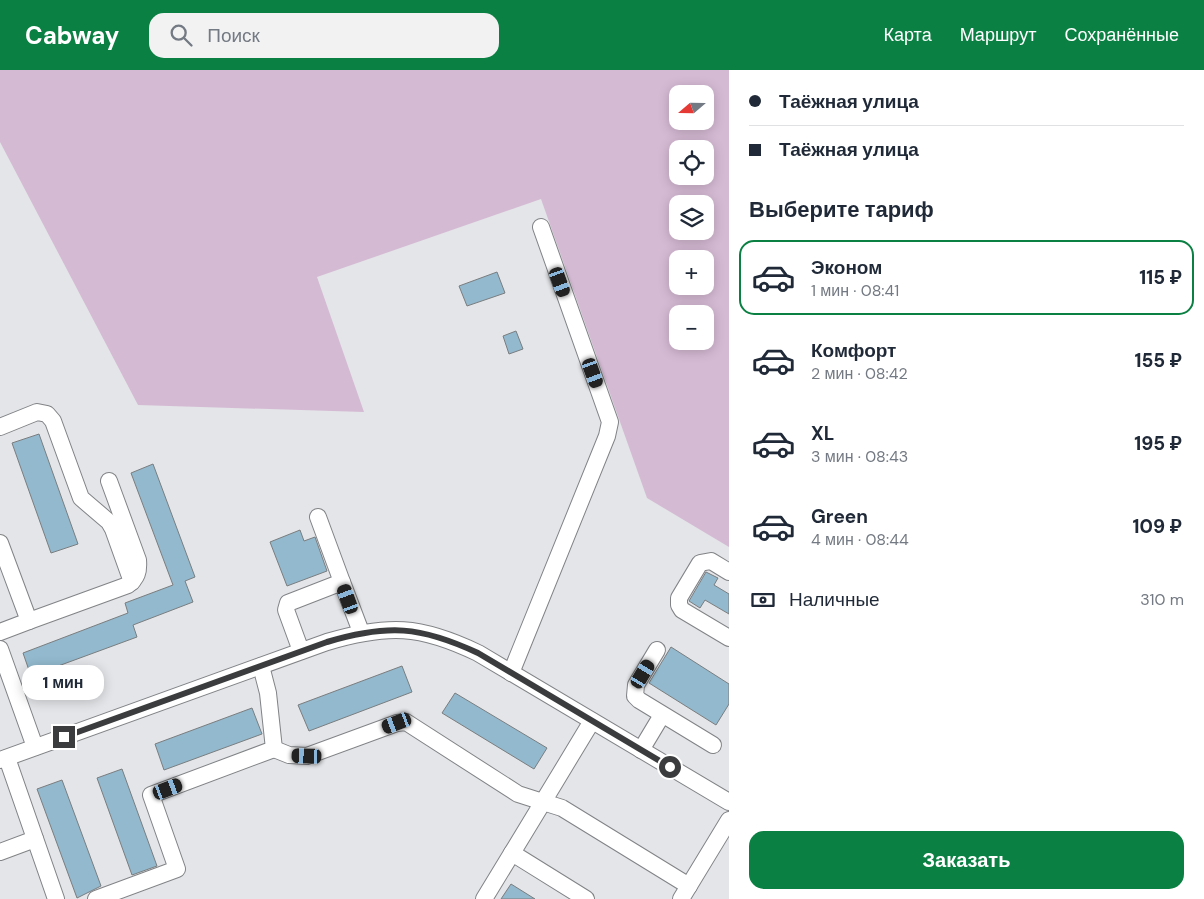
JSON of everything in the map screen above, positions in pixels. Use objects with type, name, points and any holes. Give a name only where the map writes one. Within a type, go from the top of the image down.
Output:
[{"type":"street","points":[[511,673],[607,436],[610,422],[541,228]]},
{"type":"street","points":[[0,427],[37,412],[48,414],[53,421],[81,498],[114,529],[132,582]]},
{"type":"street","points":[[0,632],[132,582],[139,570],[138,560],[109,481]]},
{"type":"street","points":[[318,517],[361,632]]},
{"type":"street","points":[[0,544],[29,622]]},
{"type":"street","points":[[729,572],[711,561],[700,563],[679,598],[679,605],[682,610],[729,638]]},
{"type":"street","points":[[300,651],[286,610],[288,603],[342,582]]},
{"type":"street","points":[[56,899],[4,759],[300,651],[361,632],[400,629],[422,632],[450,640],[511,673],[729,802]]},
{"type":"street","points":[[0,649],[35,747]]},
{"type":"street","points":[[657,650],[634,691],[639,700],[713,745]]},
{"type":"street","points":[[260,666],[268,693],[274,749]]},
{"type":"street","points":[[641,750],[662,715]]},
{"type":"street","points":[[484,899],[592,721]]},
{"type":"street","points":[[96,899],[177,869],[151,795],[274,749],[289,756],[307,756],[397,723],[406,722],[518,794],[562,808],[685,892],[729,820]]},
{"type":"street","points":[[0,852],[35,839]]},
{"type":"street","points":[[512,853],[586,899]]},
{"type":"shaded area","points":[[0,70],[729,70],[729,547],[647,498],[541,199],[317,277],[364,412],[138,405],[0,142]]},
{"type":"building","points":[[497,272],[505,293],[467,306],[459,286]]},
{"type":"building","points":[[516,331],[523,349],[509,354],[503,336]]},
{"type":"building","points":[[39,434],[78,544],[51,553],[12,443]]},
{"type":"building","points":[[153,464],[195,577],[185,581],[193,602],[133,625],[137,637],[31,676],[23,653],[128,613],[125,603],[173,585],[131,473]]},
{"type":"building","points":[[300,530],[304,541],[315,537],[327,571],[287,586],[270,542]]},
{"type":"building","points":[[706,572],[718,578],[714,585],[729,594],[729,614],[705,600],[700,608],[689,601]]},
{"type":"building","points":[[671,647],[729,684],[729,704],[716,725],[649,683]]},
{"type":"building","points":[[402,666],[412,692],[309,731],[298,705]]},
{"type":"building","points":[[455,693],[547,748],[534,769],[442,713]]},
{"type":"building","points":[[252,708],[262,734],[164,770],[155,744]]},
{"type":"building","points":[[122,769],[157,866],[132,875],[97,778]]},
{"type":"building","points":[[62,780],[101,886],[77,898],[37,789]]},
{"type":"building","points":[[511,884],[535,899],[501,899]]},
{"type":"route","points":[[64,737],[327,642],[361,632],[400,629],[422,632],[450,640],[478,653],[670,767]]}]
